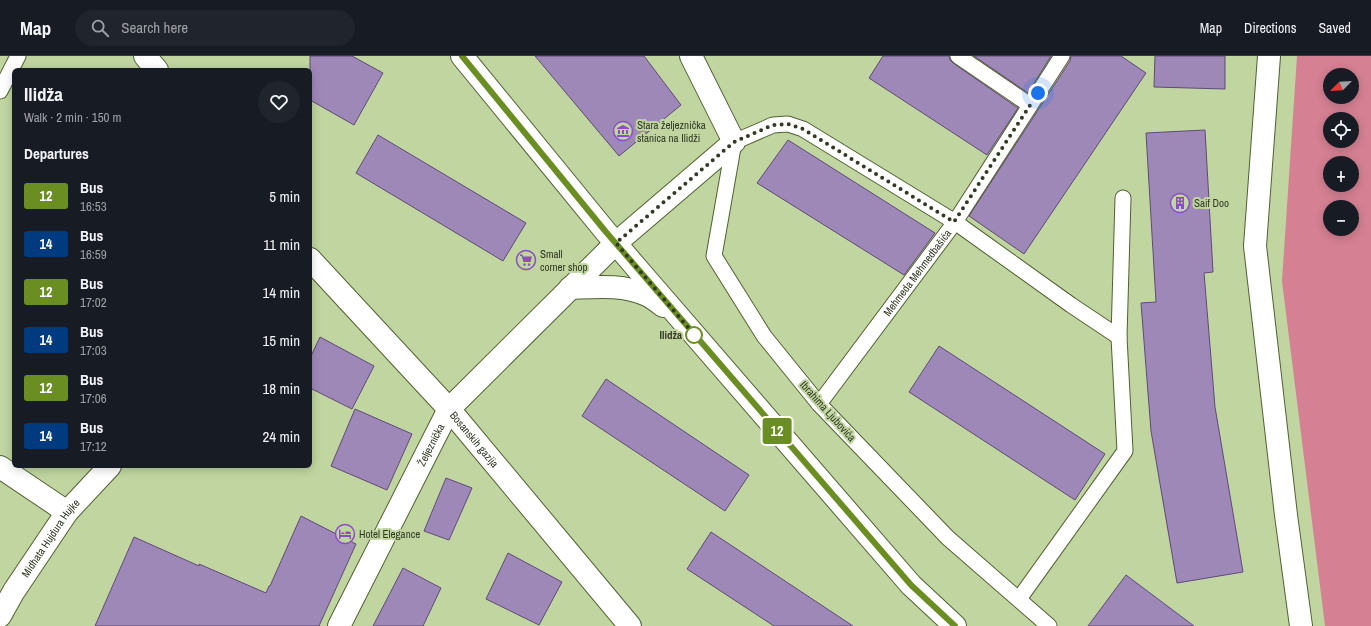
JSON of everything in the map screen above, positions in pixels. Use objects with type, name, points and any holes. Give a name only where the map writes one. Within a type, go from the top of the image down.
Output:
[{"type":"street","points":[[145,56],[155,68]]},
{"type":"street","points":[[462,56],[677,315],[911,585],[955,626]]},
{"type":"street","points":[[691,56],[734,142]]},
{"type":"street","points":[[1269,56],[1255,246],[1286,515],[1301,626]]},
{"type":"street","name":"Željeznička","points":[[339,626],[449,409],[616,243],[734,142]]},
{"type":"street","name":"Bosanskih gazija","points":[[312,265],[449,409],[630,626]]},
{"type":"street","points":[[570,288],[605,286],[623,288],[648,295],[677,315]]},
{"type":"street","points":[[0,467],[68,512]]},
{"type":"street","name":"Midhata Hujdura Hujke","points":[[0,616],[14,591],[68,512],[108,468]]},
{"type":"lane","points":[[0,91],[18,56]]},
{"type":"lane","points":[[958,56],[1030,105]]},
{"type":"lane","name":"Mehmeda Mehmedbašića","points":[[819,404],[954,222],[1062,56]]},
{"type":"lane","points":[[734,142],[773,125],[788,124],[803,129],[954,222],[1119,337]]},
{"type":"lane","name":"Ibrahima Ljubovića","points":[[734,142],[714,256],[764,336],[819,404],[948,538],[1049,626]]},
{"type":"lane","points":[[1019,599],[1125,451],[1119,337],[1123,198]]},
{"type":"shaded area","points":[[1297,56],[1371,56],[1371,626],[1325,626],[1282,281]]},
{"type":"building","points":[[310,56],[352,56],[383,73],[354,125],[312,101],[312,68],[310,68]]},
{"type":"building","name":"Stara željeznička stanica na Ilidži","points":[[535,56],[644,56],[681,105],[619,156]]},
{"type":"building","points":[[883,56],[949,56],[953,63],[1018,108],[987,155],[869,78]]},
{"type":"building","points":[[974,56],[1051,56],[1028,93]]},
{"type":"building","points":[[1071,56],[1121,56],[1146,73],[1024,254],[969,216],[1070,61]]},
{"type":"building","points":[[1155,56],[1225,56],[1225,89],[1154,87]]},
{"type":"building","points":[[1205,130],[1213,272],[1204,273],[1215,407],[1243,572],[1177,583],[1151,431],[1141,303],[1156,302],[1146,133]]},
{"type":"building","points":[[378,135],[526,223],[503,261],[356,173]]},
{"type":"building","points":[[788,140],[935,233],[904,275],[757,183]]},
{"type":"building","points":[[320,337],[374,366],[352,409],[312,389],[312,354]]},
{"type":"building","points":[[939,346],[1105,454],[1075,500],[909,392]]},
{"type":"building","points":[[606,379],[749,475],[725,511],[582,416]]},
{"type":"building","points":[[355,409],[412,434],[387,490],[331,466]]},
{"type":"building","points":[[446,478],[472,488],[449,540],[424,531]]},
{"type":"building","points":[[301,516],[356,544],[319,626],[95,626],[134,537],[199,566],[199,564],[266,593]]},
{"type":"building","points":[[711,532],[853,626],[774,626],[687,569]]},
{"type":"building","points":[[508,553],[562,582],[539,625],[486,599]]},
{"type":"building","points":[[403,568],[441,588],[423,626],[373,626]]},
{"type":"building","points":[[1126,575],[1194,626],[1088,626]]},
{"type":"bus line","name":"12","points":[[462,56],[641,273],[911,585],[955,626]]},
{"type":"place","name":"Stara željeznička stanica na Ilidži","points":[[623,131]]},
{"type":"place","name":"Saif Doo","points":[[1180,203]]},
{"type":"place","name":"Small corner shop","points":[[526,260]]},
{"type":"place","name":"Ilidža","points":[[694,335]]},
{"type":"place","name":"Hotel Elegance","points":[[345,534]]},
{"type":"route","points":[[694,335],[698,339],[616,243],[734,142],[773,125],[788,124],[803,129],[954,222],[1038,93]]}]
